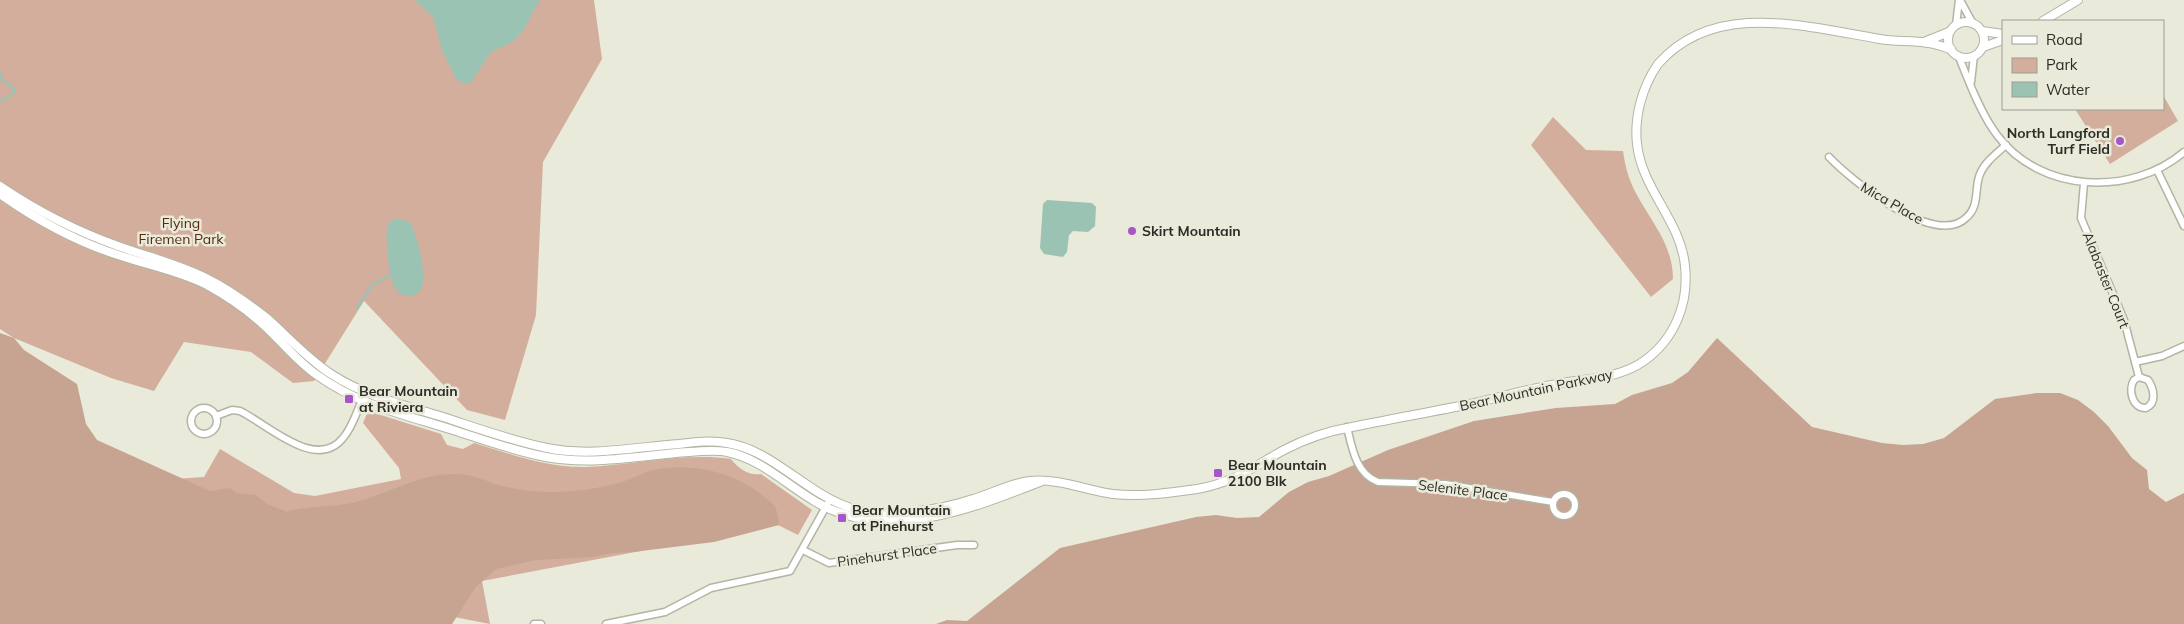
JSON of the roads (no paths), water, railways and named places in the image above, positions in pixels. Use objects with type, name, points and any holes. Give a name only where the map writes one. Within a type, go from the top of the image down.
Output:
[{"type":"street","points":[[1960,0],[1972,22],[1982,31],[2002,34]]},
{"type":"street","points":[[1960,0],[1956,25],[1950,32],[1948,44],[1959,57],[1990,124],[2006,145],[2022,159],[2042,171],[2084,183],[2122,181],[2157,170],[2184,152]]},
{"type":"street","points":[[2045,20],[2078,0]]},
{"type":"street","name":"Bear Mountain Parkway","points":[[0,186],[48,216],[85,233],[186,268],[212,280],[253,307],[319,365],[365,393],[550,449],[586,451],[705,442],[734,444],[755,452],[829,500],[860,510],[883,513],[945,507],[1028,481],[1063,483],[1124,495],[1164,494],[1204,488],[1235,478],[1300,442],[1348,427],[1448,408],[1562,383],[1613,375],[1637,365],[1660,347],[1669,336],[1679,316],[1686,286],[1686,269],[1678,238],[1644,175],[1638,149],[1637,120],[1642,96],[1652,74],[1669,50],[1694,30],[1725,18],[1758,16],[1881,40],[1924,42],[1951,49]]},
{"type":"street","points":[[1956,25],[1972,22]]},
{"type":"street","points":[[1982,31],[1983,47]]},
{"type":"street","name":"Bear Mountain Parkway","points":[[1924,42],[1950,32]]},
{"type":"street","points":[[1959,57],[1966,59],[1974,56],[1983,47],[2002,40]]},
{"type":"street","points":[[1971,82],[1974,56]]},
{"type":"street","name":"Mica Place","points":[[1829,157],[1848,176],[1911,217],[1929,224],[1948,226],[1957,224],[1973,210],[1978,182],[1983,168],[2006,145]]},
{"type":"street","points":[[2157,170],[2184,226]]},
{"type":"street","name":"Alabaster Court","points":[[2084,183],[2082,218],[2124,320],[2139,377]]},
{"type":"street","name":"Bear Mountain Parkway","points":[[0,194],[30,216],[62,233],[119,256],[182,274],[221,293],[257,319],[313,373],[339,390],[361,401],[476,438],[549,458],[586,460],[705,451],[732,453],[754,462],[825,508],[847,516],[870,521],[912,519],[971,507],[1042,482]]},
{"type":"street","points":[[2135,362],[2162,356],[2184,346]]},
{"type":"street","name":"Alabaster Court","points":[[2139,377],[2148,380],[2152,392],[2152,403],[2146,408],[2137,407],[2134,404],[2131,388],[2132,384],[2139,377]]},
{"type":"street","points":[[216,416],[232,410],[240,411],[300,446],[319,451],[329,449],[342,440],[365,393]]},
{"type":"street","points":[[204,408],[211,410],[216,416],[217,423],[213,430],[207,434],[200,433],[194,429],[191,423],[192,415],[197,410],[204,408]]},
{"type":"street","name":"Selenite Place","points":[[1348,427],[1353,452],[1361,469],[1371,480],[1378,482],[1435,483],[1553,502]]},
{"type":"street","points":[[606,624],[665,612],[711,588],[785,573],[794,567],[829,500]]},
{"type":"street","name":"Pinehurst Place","points":[[803,550],[829,563],[957,545],[974,545]]},
{"type":"street","points":[[534,624],[541,624]]},
{"type":"water","points":[[415,0],[540,0],[524,29],[514,41],[491,52],[470,83],[463,83],[456,79],[442,50],[433,17]]},
{"type":"water","points":[[1047,200],[1092,203],[1096,207],[1095,226],[1088,232],[1073,231],[1069,235],[1067,252],[1063,257],[1044,254],[1040,248],[1043,204]]},
{"type":"water","points":[[398,218],[411,223],[423,267],[420,291],[410,296],[399,292],[395,287],[389,268],[387,231],[389,222]]},
{"type":"waterway","points":[[0,72],[2,80],[14,89],[13,94],[0,101]]},
{"type":"waterway","points":[[357,308],[372,285],[390,275]]},
{"type":"place","name":"North Langford Turf Field","points":[[2120,141]]},
{"type":"place","name":"Skirt Mountain","points":[[1132,231]]},
{"type":"place","name":"Bear Mountain at Riviera","points":[[349,399]]},
{"type":"place","name":"Bear Mountain 2100 Blk","points":[[1218,473]]},
{"type":"place","name":"Bear Mountain at Pinehurst","points":[[842,518]]},
{"type":"park label","name":"Flying Firemen Park","points":[[181,232]]}]
